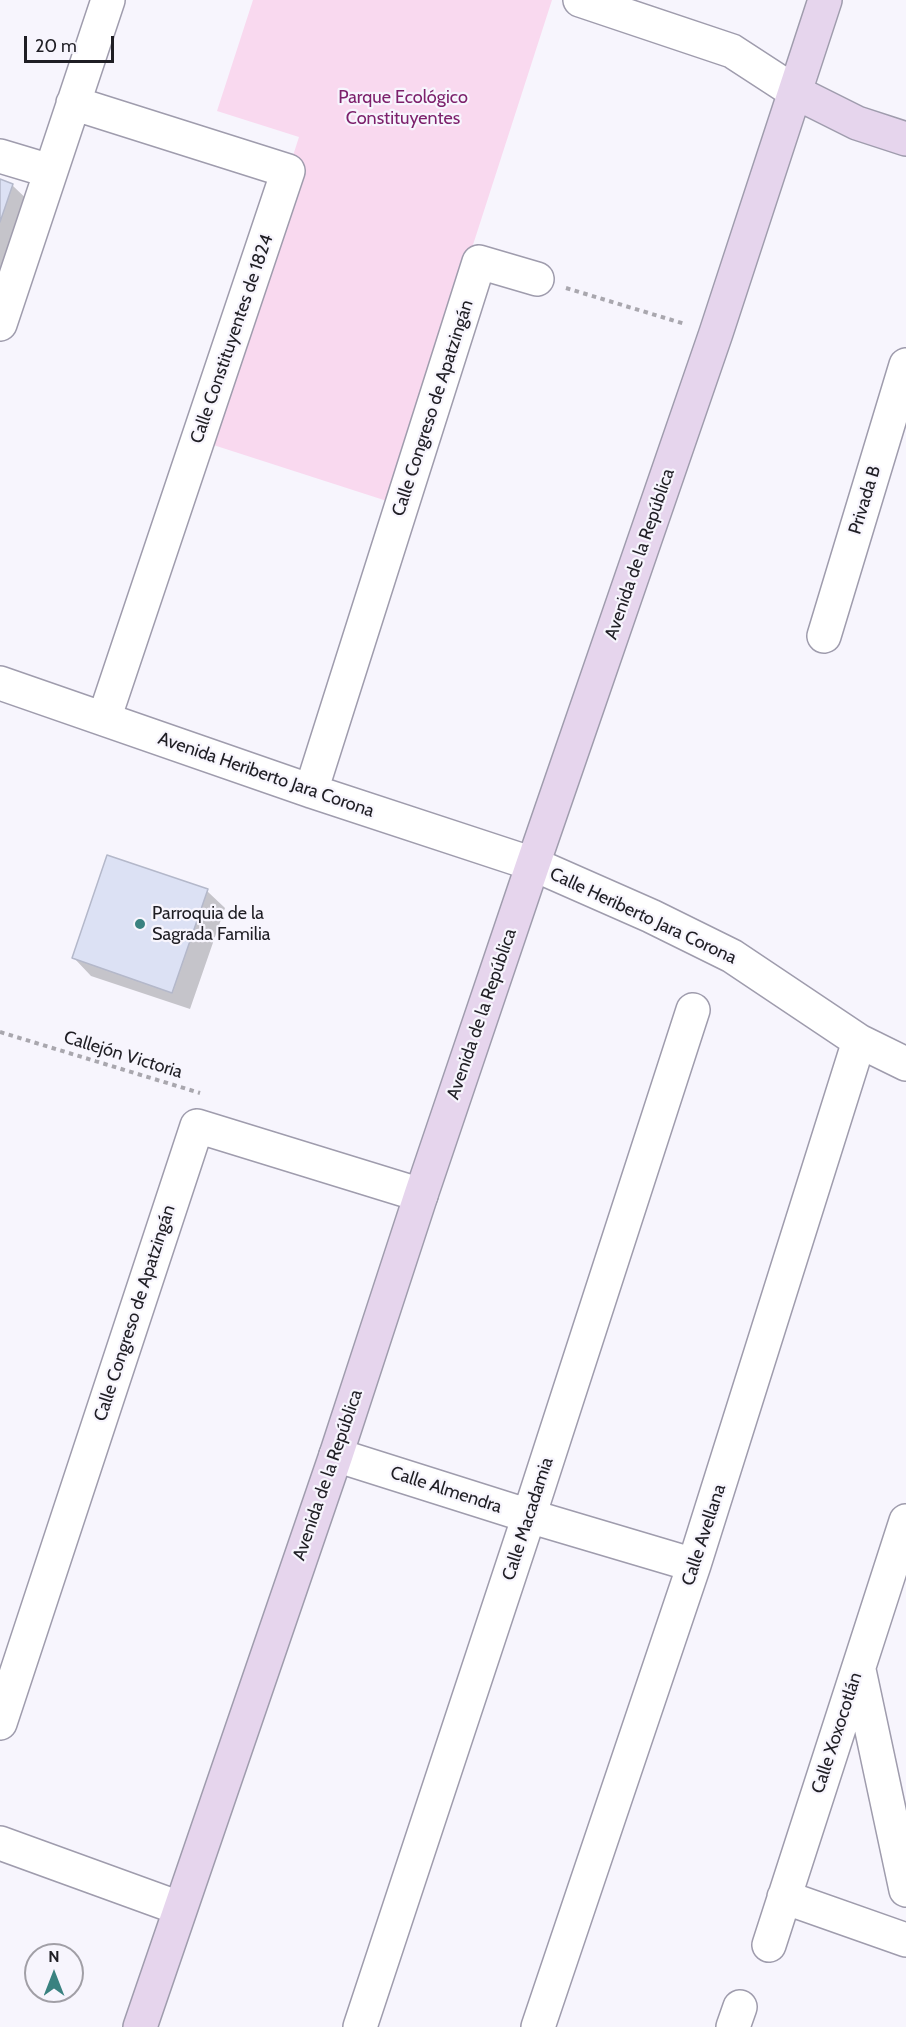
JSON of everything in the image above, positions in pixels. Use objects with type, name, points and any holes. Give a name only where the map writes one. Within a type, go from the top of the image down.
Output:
[{"type":"main road","name":"Avenida de la República","points":[[140,2027],[336,1455],[533,864],[716,333],[825,0]]},
{"type":"main road","points":[[795,92],[857,123],[906,139]]},
{"type":"street","points":[[0,324],[108,0]]},
{"type":"street","points":[[580,0],[732,51],[795,92]]},
{"type":"street","name":"Calle Constituyentes de 1824","points":[[73,103],[288,171],[104,719]]},
{"type":"street","points":[[0,156],[50,171]]},
{"type":"street","name":"Calle Congreso de Apatzingán","points":[[311,791],[479,262],[537,279]]},
{"type":"street","name":"Privada B","points":[[824,636],[906,365]]},
{"type":"street","name":"Avenida Heriberto Jara Corona","points":[[0,683],[311,791],[533,864]]},
{"type":"street","name":"Calle Heriberto Jara Corona","points":[[533,864],[651,916],[732,956],[860,1041],[906,1064]]},
{"type":"street","name":"Calle Macadamia","points":[[360,2027],[693,1010]]},
{"type":"street","name":"Calle Avellana","points":[[538,2027],[694,1565],[860,1041]]},
{"type":"street","points":[[197,1126],[421,1195]]},
{"type":"street","name":"Calle Congreso de Apatzingán","points":[[0,1723],[197,1126]]},
{"type":"street","name":"Calle Almendra","points":[[336,1455],[694,1565]]},
{"type":"street","name":"Calle Xoxocotlán","points":[[769,1945],[906,1521]]},
{"type":"street","points":[[858,1669],[906,1890]]},
{"type":"street","points":[[0,1843],[179,1908]]},
{"type":"street","points":[[784,1898],[906,1940]]},
{"type":"path","points":[[537,279],[716,333]]},
{"type":"path","name":"Callejón Victoria","points":[[0,1032],[207,1095],[197,1126]]},
{"type":"green space","name":"Parque Ecológico Constituyentes","points":[[253,0],[552,0],[390,502],[201,441],[299,137],[217,111]]},
{"type":"building","points":[[0,179],[13,184],[0,222]]},
{"type":"building","name":"Parroquia de la Sagrada Familia","points":[[107,855],[208,889],[172,993],[72,958]]},
{"type":"place","name":"Parroquia de la Sagrada Familia","points":[[140,924]]}]
